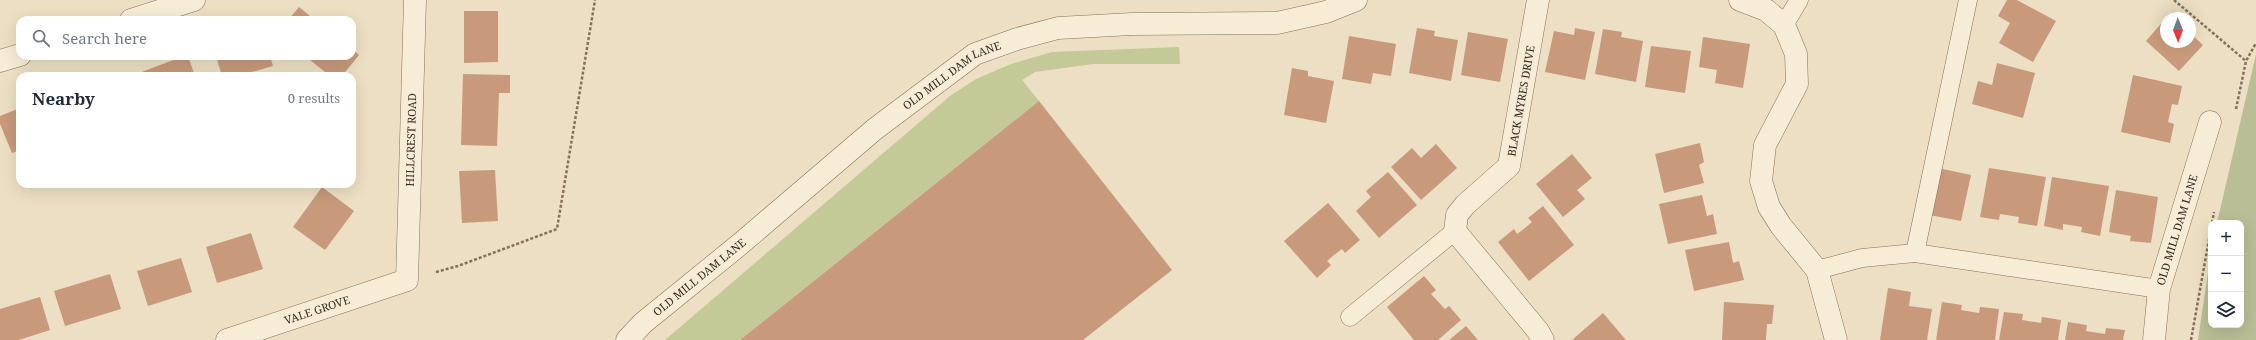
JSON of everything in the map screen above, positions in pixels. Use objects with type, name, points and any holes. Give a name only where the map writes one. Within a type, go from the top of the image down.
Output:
[{"type":"street","points":[[144,16],[194,0]]},
{"type":"street","name":"HILLCREST ROAD","points":[[407,280],[415,0]]},
{"type":"street","name":"OLD MILL DAM LANE","points":[[627,340],[643,323],[739,245],[875,129],[975,54],[1017,39],[1058,28],[1132,24],[1277,23],[1326,6],[1356,0]]},
{"type":"street","name":"BLACK MYRES DRIVE","points":[[1455,231],[1457,215],[1461,210],[1510,166],[1538,0]]},
{"type":"street","points":[[1740,0],[1766,10],[1784,25],[1796,54],[1797,84],[1766,145],[1761,181],[1770,207],[1781,226],[1817,270],[1836,340]]},
{"type":"street","points":[[0,61],[16,56]]},
{"type":"street","name":"OLD MILL DAM LANE","points":[[2154,340],[2159,289],[2210,122]]},
{"type":"street","points":[[1455,231],[1538,331],[1542,340]]},
{"type":"street","name":"VALE GROVE","points":[[227,340],[407,280]]},
{"type":"lane","points":[[1784,25],[1799,0]]},
{"type":"lane","points":[[1915,253],[1968,0]]},
{"type":"lane","points":[[1350,318],[1455,231]]},
{"type":"lane","points":[[1817,270],[1862,258],[1915,253],[2159,289]]},
{"type":"path","points":[[407,280],[458,266],[557,229],[595,0]]},
{"type":"path","points":[[2174,0],[2246,61]]},
{"type":"path","points":[[2191,340],[2208,245]]},
{"type":"green space","points":[[1179,47],[1180,64],[1093,64],[1035,72],[1022,80],[1039,101],[740,340],[665,340],[950,96],[976,79],[1011,64],[1052,52]]},
{"type":"green space","points":[[2256,54],[2256,340],[2198,340],[2208,272],[2208,328],[2244,328],[2244,220],[2218,220]]},
{"type":"building","points":[[2007,0],[2017,0],[2056,21],[2033,62],[1999,43],[2010,23],[1998,16]]},
{"type":"building","points":[[299,7],[310,16],[291,16]]},
{"type":"building","points":[[464,11],[498,11],[498,62],[464,63]]},
{"type":"building","points":[[2160,25],[2160,48],[2196,48],[2196,39],[2203,45],[2179,71],[2146,41]]},
{"type":"building","points":[[1417,28],[1435,31],[1434,36],[1458,40],[1451,81],[1409,73]]},
{"type":"building","points":[[1575,28],[1595,32],[1585,80],[1545,72],[1554,31],[1574,35]]},
{"type":"building","points":[[1603,29],[1622,32],[1621,37],[1643,41],[1636,82],[1595,74]]},
{"type":"building","points":[[1468,32],[1508,39],[1500,82],[1461,75]]},
{"type":"building","points":[[1349,36],[1396,44],[1391,76],[1373,73],[1371,84],[1342,79]]},
{"type":"building","points":[[1703,37],[1750,44],[1743,88],[1715,83],[1717,70],[1699,67]]},
{"type":"building","points":[[1651,46],[1691,51],[1685,93],[1645,87]]},
{"type":"building","points":[[173,60],[189,60],[194,72],[142,72]]},
{"type":"building","points":[[217,60],[271,60],[273,66],[252,72],[221,72]]},
{"type":"building","points":[[310,60],[355,60],[345,72],[325,72]]},
{"type":"building","points":[[1997,63],[2035,73],[2023,118],[1972,104],[1978,81],[1992,85]]},
{"type":"building","points":[[1292,68],[1308,71],[1308,76],[1334,81],[1326,123],[1284,115]]},
{"type":"building","points":[[463,74],[510,75],[510,93],[499,93],[497,146],[461,145]]},
{"type":"building","points":[[2133,75],[2182,86],[2178,105],[2172,104],[2168,122],[2174,124],[2170,143],[2121,132]]},
{"type":"building","points":[[1039,101],[1172,270],[1083,340],[740,340]]},
{"type":"building","points":[[16,110],[16,152],[12,153],[0,124],[0,116]]},
{"type":"building","points":[[1700,143],[1704,162],[1699,165],[1704,183],[1664,193],[1655,154]]},
{"type":"building","points":[[1436,144],[1457,168],[1421,200],[1391,167],[1412,148],[1421,158]]},
{"type":"building","points":[[1572,154],[1592,178],[1577,190],[1585,199],[1563,217],[1536,184]]},
{"type":"building","points":[[1938,168],[1971,175],[1961,221],[1929,215]]},
{"type":"building","points":[[1989,168],[2046,177],[2037,226],[2018,223],[2019,217],[2000,214],[1999,220],[1980,217]]},
{"type":"building","points":[[495,170],[498,221],[462,223],[459,171]]},
{"type":"building","points":[[1388,172],[1417,205],[1379,238],[1356,211],[1371,197],[1366,191]]},
{"type":"building","points":[[2052,177],[2109,186],[2100,236],[2081,232],[2082,227],[2063,224],[2063,230],[2044,226]]},
{"type":"building","points":[[321,188],[354,211],[325,250],[293,227]]},
{"type":"building","points":[[2116,190],[2158,197],[2151,243],[2130,241],[2131,236],[2109,232]]},
{"type":"building","points":[[1702,195],[1707,216],[1713,214],[1717,234],[1668,244],[1659,204]]},
{"type":"building","points":[[1328,203],[1360,240],[1345,253],[1342,249],[1327,261],[1331,265],[1317,278],[1284,241]]},
{"type":"building","points":[[1543,206],[1574,245],[1529,281],[1498,242],[1514,229],[1517,234],[1525,228],[1532,222],[1528,218]]},
{"type":"building","points":[[251,233],[263,269],[217,283],[206,247]]},
{"type":"building","points":[[1729,242],[1733,263],[1739,261],[1744,280],[1694,291],[1685,250]]},
{"type":"building","points":[[181,258],[192,292],[148,306],[137,271]]},
{"type":"building","points":[[110,274],[121,309],[65,326],[54,291]]},
{"type":"building","points":[[1424,276],[1436,290],[1431,294],[1445,309],[1449,306],[1461,320],[1438,340],[1414,340],[1387,307]]},
{"type":"building","points":[[1888,288],[1911,292],[1909,306],[1932,309],[1927,340],[1880,340]]},
{"type":"building","points":[[40,297],[50,330],[19,340],[0,340],[0,309]]},
{"type":"building","points":[[1724,302],[1774,305],[1772,324],[1767,324],[1766,340],[1722,340]]},
{"type":"building","points":[[1942,302],[1962,305],[1961,310],[1979,313],[1980,307],[1999,309],[1995,340],[1936,340]]},
{"type":"building","points":[[2004,312],[2023,314],[2022,320],[2041,323],[2042,317],[2061,320],[2058,340],[1999,340]]},
{"type":"building","points":[[1603,313],[1626,340],[1572,340]]},
{"type":"building","points":[[2068,322],[2087,325],[2086,331],[2105,334],[2106,328],[2125,330],[2123,340],[2065,340]]},
{"type":"building","points":[[1466,326],[1478,340],[1449,340]]}]
